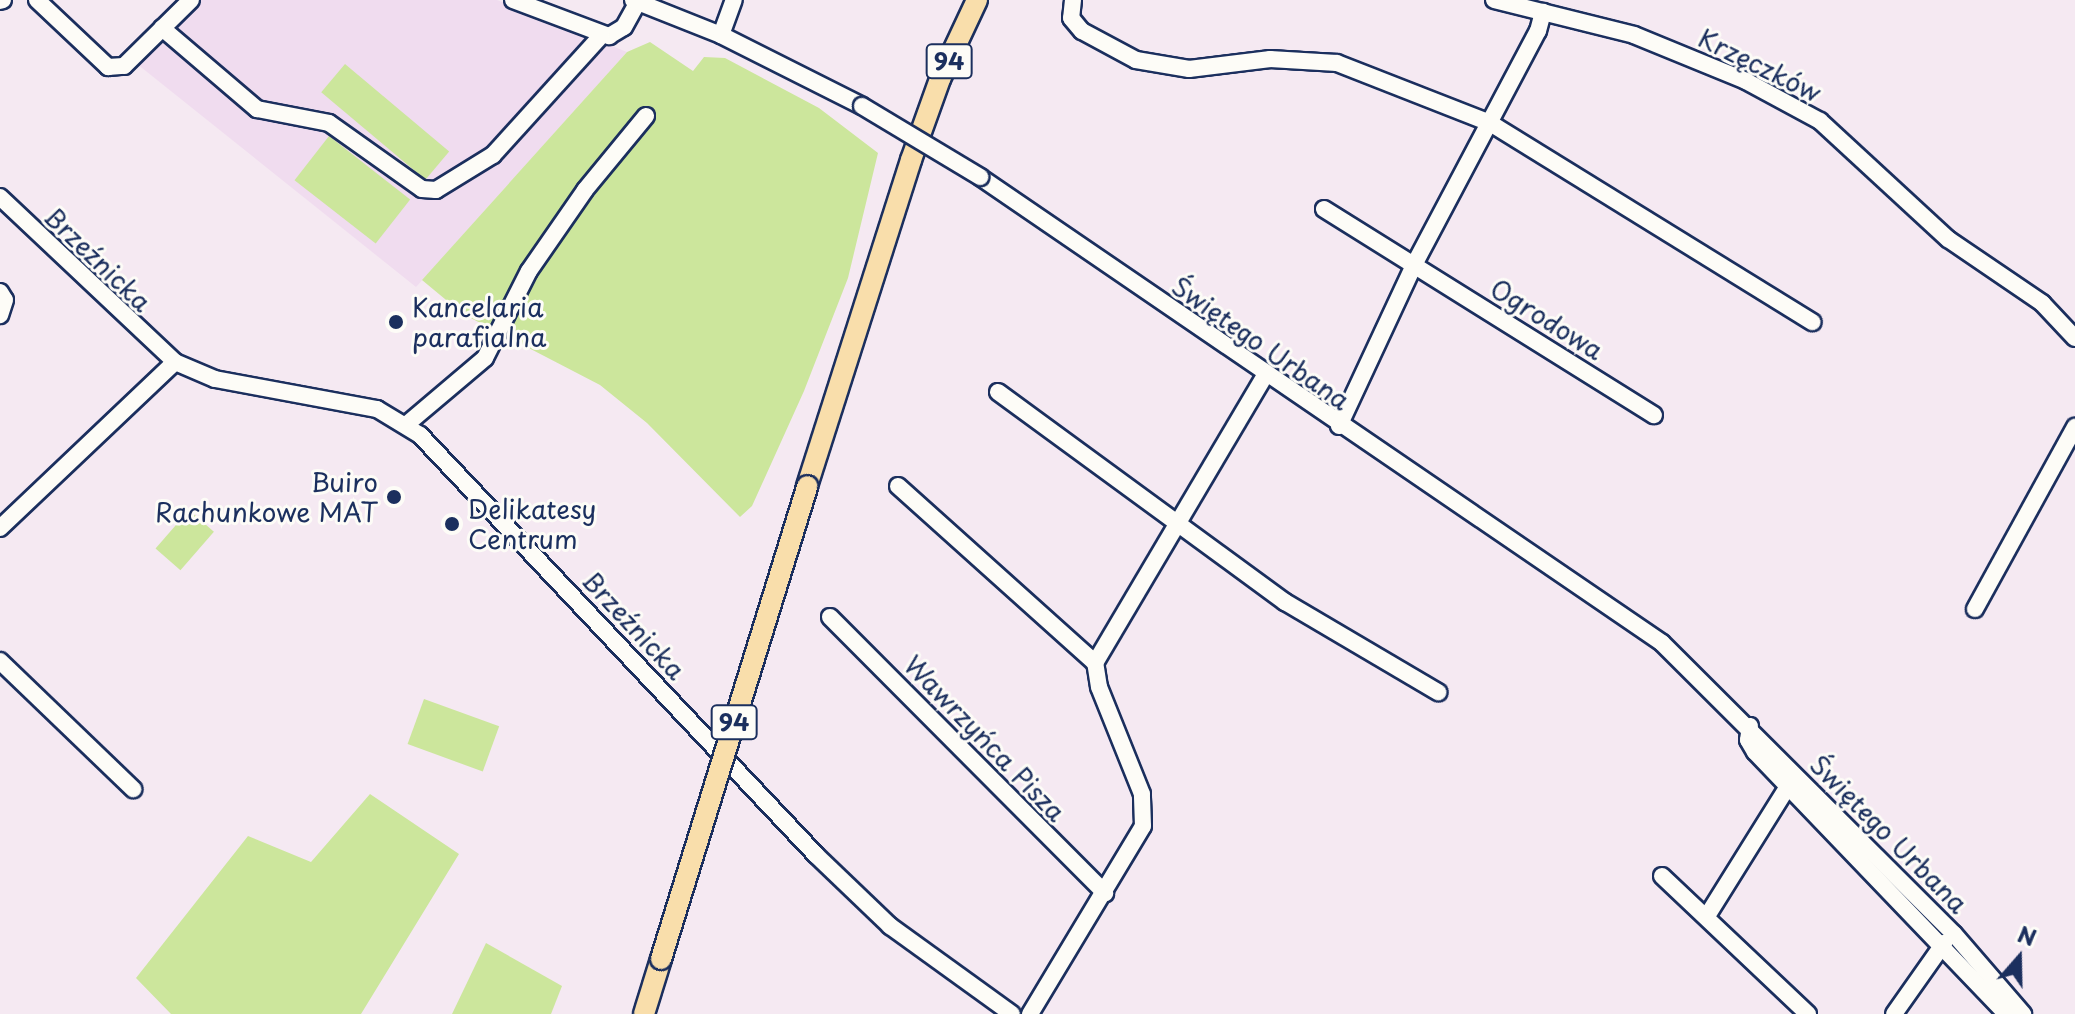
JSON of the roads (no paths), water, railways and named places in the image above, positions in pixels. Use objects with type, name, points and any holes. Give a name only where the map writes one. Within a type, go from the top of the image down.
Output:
[{"type":"main road","name":"94","points":[[644,1014],[911,160],[940,79],[977,0]]},
{"type":"street","points":[[37,0],[108,67],[124,66],[191,0]]},
{"type":"street","points":[[513,0],[601,36]]},
{"type":"street","points":[[721,35],[734,0]]},
{"type":"street","points":[[1073,0],[1071,18],[1082,31],[1136,60],[1189,69],[1270,59],[1310,60],[1362,70],[1490,123],[1812,322]]},
{"type":"street","name":"Krzęczków","points":[[1494,0],[1684,54],[1820,121],[1948,239],[2042,303],[2075,338]]},
{"type":"street","points":[[162,28],[257,109],[329,123],[422,189],[436,190],[493,155],[601,36],[624,27],[635,1]]},
{"type":"street","name":"Świętego Urbana","points":[[635,1],[721,35],[862,106],[980,177],[1339,426],[1662,643],[1750,726],[1954,934],[2023,1014]]},
{"type":"street","points":[[1339,426],[1415,263],[1490,123],[1543,12]]},
{"type":"street","points":[[407,424],[485,358],[529,271],[585,190],[646,116]]},
{"type":"street","name":"Brzeźnicka","points":[[0,197],[175,362],[215,379],[360,405],[407,424],[816,855],[902,935],[1012,1014]]},
{"type":"street","name":"Ogrodowa","points":[[1324,209],[1654,415]]},
{"type":"street","points":[[0,292],[5,300],[0,315]]},
{"type":"street","points":[[0,528],[175,362]]},
{"type":"street","points":[[1095,663],[1266,374]]},
{"type":"street","points":[[998,392],[1297,610],[1438,692]]},
{"type":"street","points":[[1975,609],[2075,427]]},
{"type":"street","points":[[898,486],[1095,663],[1144,809],[1136,845],[1030,1014]]},
{"type":"street","name":"Wawrzyńca Pisza","points":[[830,617],[1105,893]]},
{"type":"street","points":[[0,661],[133,789]]},
{"type":"street","name":"Świętego Urbana","points":[[1750,726],[1748,740],[1755,752],[1944,943],[2006,1014]]},
{"type":"street","points":[[1707,916],[1789,785]]},
{"type":"street","points":[[1662,876],[1808,1014]]},
{"type":"street","points":[[1894,1014],[1944,943]]},
{"type":"place","name":"Kancelaria parafialna","points":[[396,322]]},
{"type":"place","name":"Buiro Rachunkowe MAT","points":[[394,497]]},
{"type":"place","name":"Delikatesy Centrum","points":[[452,524]]}]
